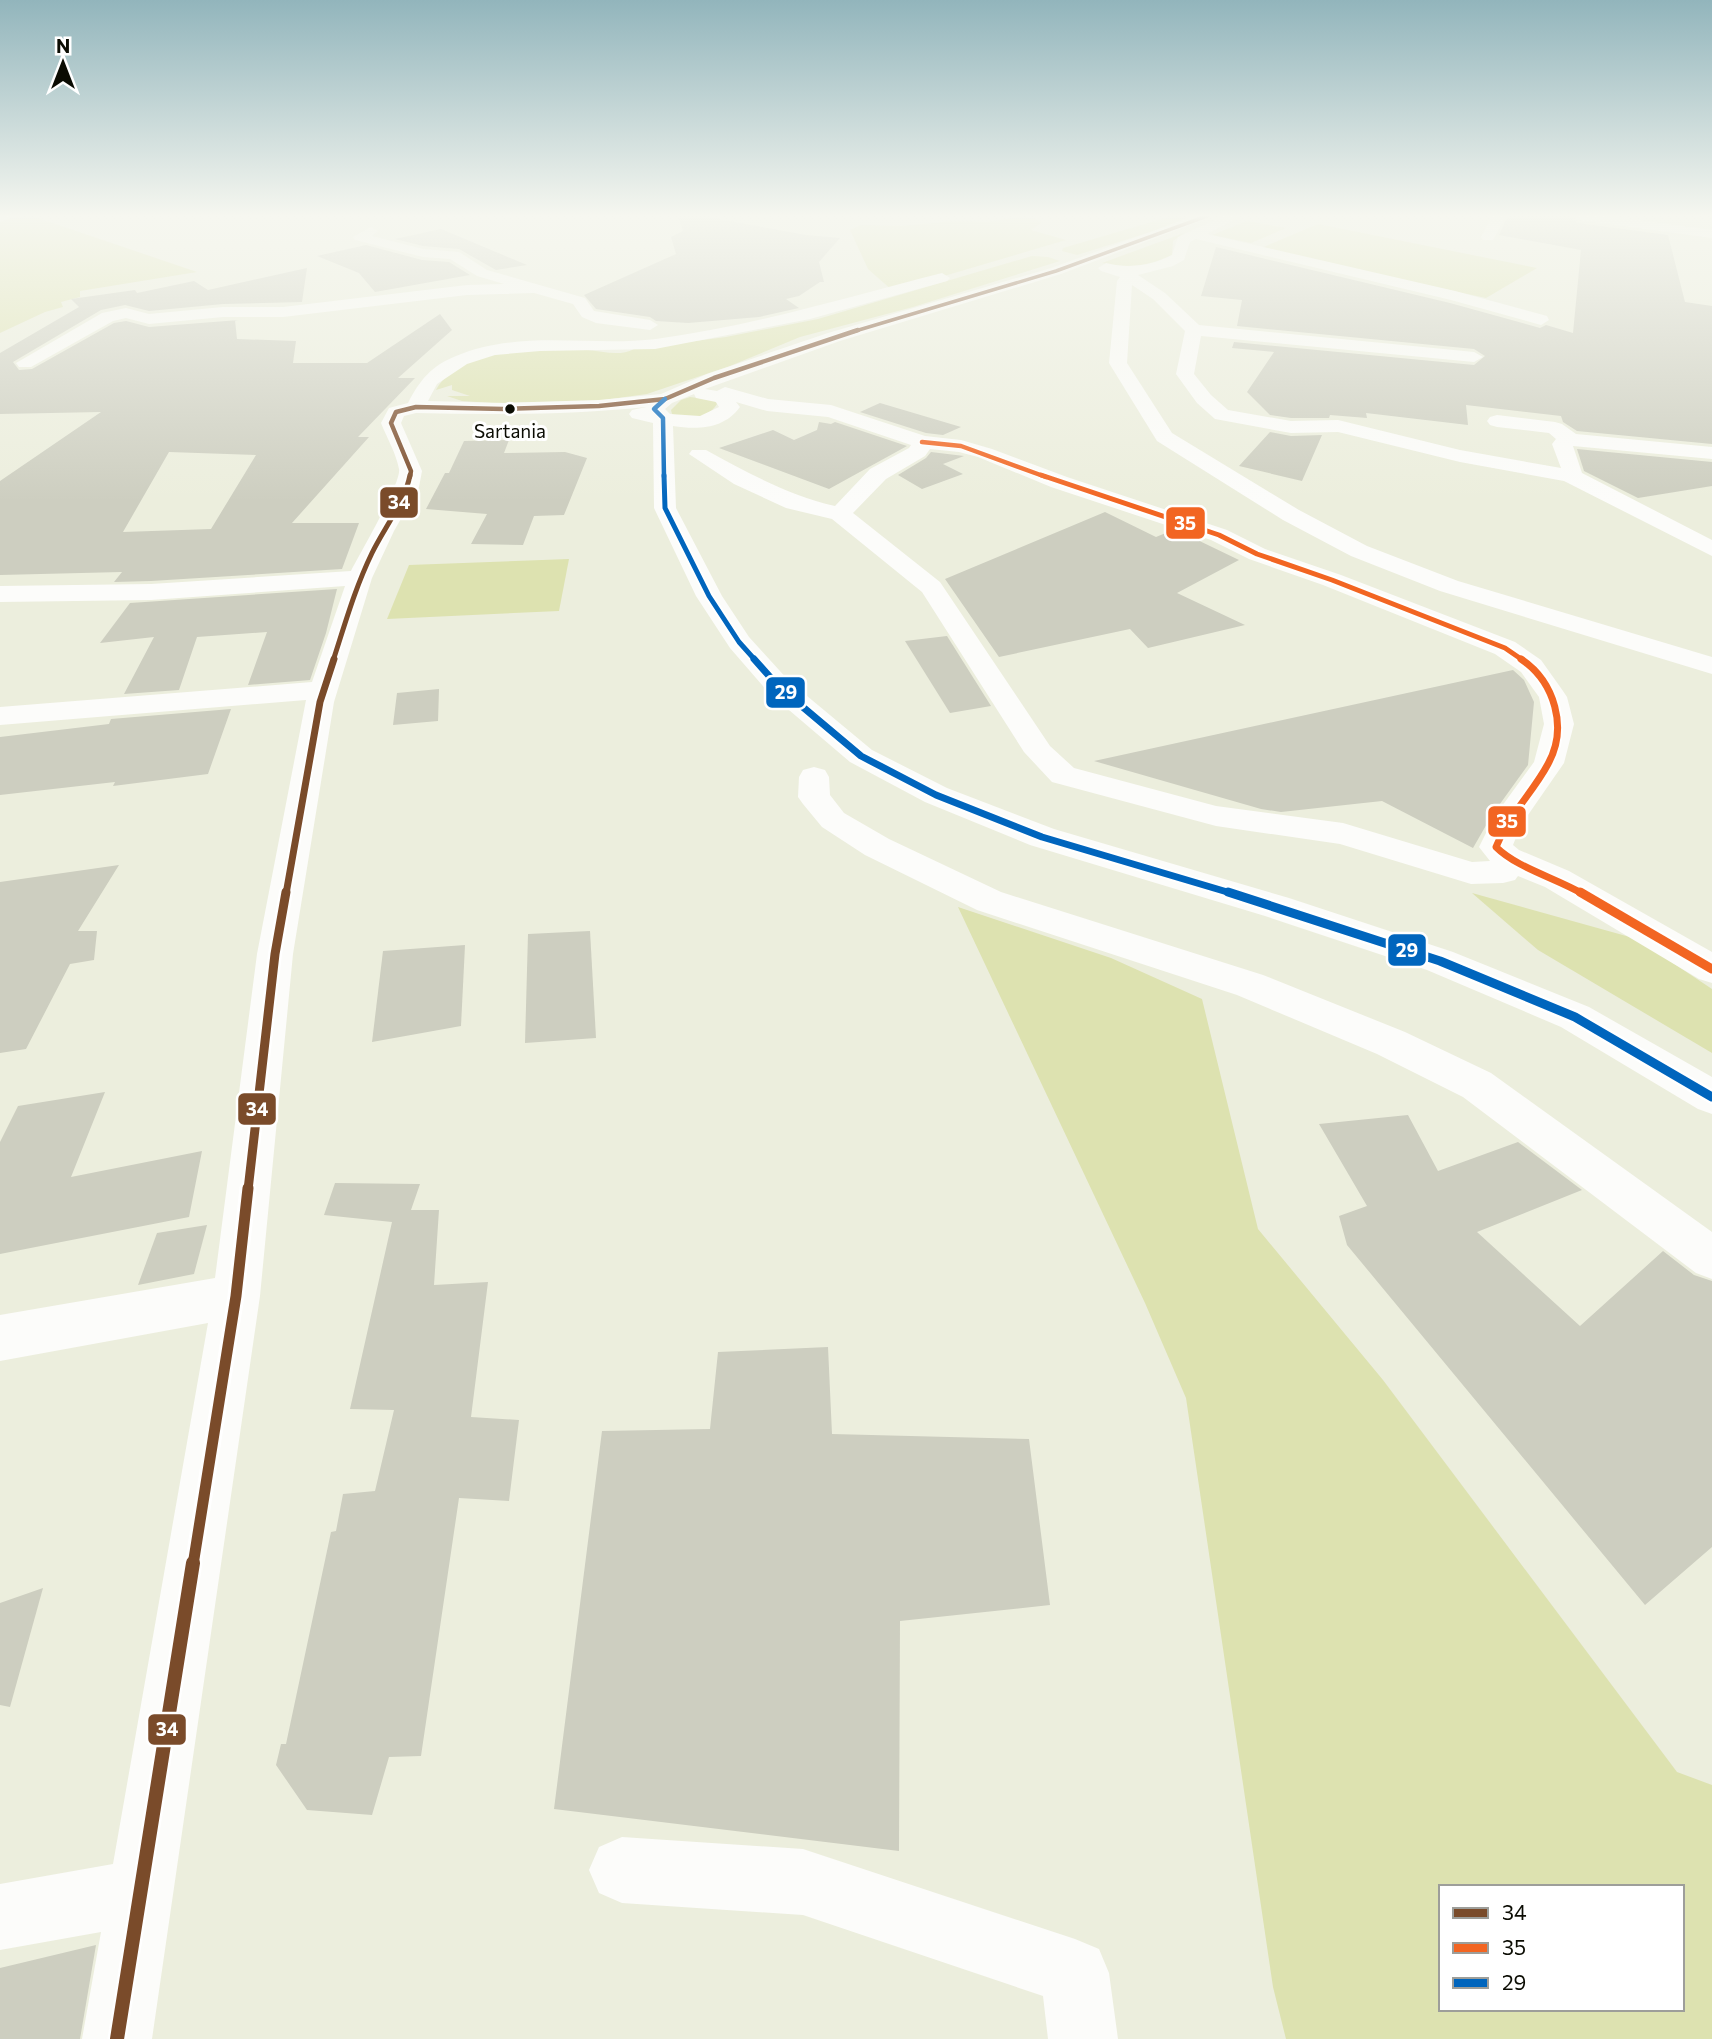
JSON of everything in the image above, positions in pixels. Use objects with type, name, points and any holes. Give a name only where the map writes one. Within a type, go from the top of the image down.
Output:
[{"type":"street","points":[[25,363],[108,317],[119,314],[149,319],[223,312],[290,311]]},
{"type":"street","points":[[586,311],[602,319],[722,332]]},
{"type":"street","points":[[416,407],[429,382],[461,360],[493,351],[540,346],[654,344],[820,311]]},
{"type":"street","points":[[668,404],[747,367],[921,311]]},
{"type":"street","points":[[1122,311],[1118,363],[1164,437],[1291,515],[1359,551],[1449,586],[1712,666]]},
{"type":"street","points":[[1175,311],[1194,330],[1474,358]]},
{"type":"street","points":[[1514,311],[1541,320]]},
{"type":"street","points":[[1194,330],[1185,374],[1204,399],[1223,415],[1291,426],[1338,426],[1461,456],[1570,475],[1712,549]]},
{"type":"street","points":[[666,457],[692,422],[718,417],[724,401],[747,367]]},
{"type":"street","points":[[117,2039],[236,1296],[275,954],[325,690],[360,578],[382,531],[408,487],[411,471],[391,423],[396,412],[416,407],[668,404],[701,393],[724,401],[831,411],[922,442],[961,446],[985,453],[1059,482],[1169,517],[1219,535],[1257,554],[1332,580],[1505,648],[1531,666],[1553,697],[1559,724],[1549,763],[1505,824],[1504,872]]},
{"type":"street","points":[[668,404],[692,422]]},
{"type":"street","points":[[668,404],[662,486],[665,508],[709,596],[739,642],[779,687],[861,756],[936,795],[1042,837],[1277,907],[1440,961],[1575,1017],[1712,1097]]},
{"type":"street","points":[[1497,421],[1555,428],[1570,440]]},
{"type":"street","points":[[1570,475],[1572,470],[1562,444],[1570,440],[1712,453]]},
{"type":"street","points":[[839,514],[878,474],[918,452],[922,442]]},
{"type":"street","points":[[699,454],[742,479],[794,503],[839,514],[931,587],[1039,752],[1063,775],[1216,816],[1343,834],[1471,873],[1504,872]]},
{"type":"street","points":[[0,594],[151,592],[360,578]]},
{"type":"street","points":[[0,716],[325,690]]},
{"type":"street","points":[[831,731],[816,762],[814,797],[833,820],[877,847],[989,901],[1250,985],[1391,1043],[1477,1085],[1712,1258]]},
{"type":"street","points":[[814,777],[853,766],[877,764]]},
{"type":"street","points":[[1504,872],[1507,858],[1557,879],[1712,969]]},
{"type":"street","points":[[0,1338],[236,1296]]},
{"type":"street","points":[[622,1870],[803,1882],[1075,1973],[1083,2039]]},
{"type":"street","points":[[0,1917],[140,1892]]},
{"type":"green space","points":[[0,311],[48,311],[45,312],[0,333]]},
{"type":"green space","points":[[845,311],[897,311],[800,337],[730,366],[647,394],[596,401],[492,403],[462,401],[447,396],[470,396],[452,390],[452,385],[436,390],[447,376],[463,365],[504,353],[549,349],[623,353],[818,319]]},
{"type":"green space","points":[[690,397],[714,400],[717,404],[703,416],[685,418],[672,414],[671,410],[681,400]]},
{"type":"green space","points":[[569,559],[559,611],[387,619],[409,565]]},
{"type":"green space","points":[[1472,893],[1637,939],[1712,989],[1712,1053],[1538,950]]},
{"type":"green space","points":[[958,907],[1111,958],[1202,999],[1258,1229],[1383,1380],[1677,1772],[1712,1785],[1712,2039],[1286,2039],[1273,1987],[1186,1398],[1145,1303]]},
{"type":"building","points":[[72,311],[99,311],[13,362],[19,370],[32,369],[114,323],[126,321],[149,327],[235,320],[237,339],[296,341],[293,363],[367,363],[440,314],[452,330],[398,378],[415,378],[358,437],[369,437],[292,523],[359,523],[342,569],[114,582],[122,572],[0,575],[0,481],[101,412],[0,414],[0,353]],"holes":[[[169,452],[256,455],[211,529],[123,532]]]},
{"type":"building","points":[[611,311],[785,311],[759,317],[688,323],[656,321],[650,317]]},
{"type":"building","points":[[1240,311],[1479,311],[1540,328],[1546,325],[1573,333],[1575,311],[1712,311],[1712,444],[1577,431],[1563,422],[1561,416],[1466,405],[1468,425],[1366,413],[1367,418],[1330,415],[1329,418],[1291,418],[1270,415],[1247,392],[1274,352],[1232,348],[1234,342],[1474,365],[1485,356],[1474,349],[1237,326]]},
{"type":"building","points":[[880,403],[961,427],[943,435],[926,433],[860,412]]},
{"type":"building","points":[[819,422],[835,422],[907,446],[829,489],[719,448],[773,430],[794,440],[817,430]]},
{"type":"building","points":[[1270,432],[1291,436],[1322,435],[1302,481],[1239,466]]},
{"type":"building","points":[[509,440],[504,453],[565,452],[587,458],[564,515],[534,516],[523,545],[471,544],[487,514],[426,509],[445,473],[449,473],[464,441]]},
{"type":"building","points":[[1577,449],[1712,462],[1712,486],[1638,498],[1584,471]]},
{"type":"building","points":[[931,452],[964,456],[943,464],[963,474],[922,489],[898,475],[926,458]]},
{"type":"building","points":[[1105,512],[1156,537],[1173,530],[1239,560],[1177,593],[1245,625],[1148,648],[1130,629],[999,657],[945,579]]},
{"type":"building","points":[[337,589],[310,680],[248,685],[267,632],[197,637],[179,690],[124,694],[154,637],[100,643],[130,603]]},
{"type":"building","points":[[947,636],[991,706],[950,713],[905,641]]},
{"type":"building","points":[[1513,670],[1524,680],[1534,702],[1528,765],[1492,815],[1473,848],[1382,801],[1281,812],[1261,809],[1094,761]]},
{"type":"building","points":[[439,689],[438,721],[393,725],[397,693]]},
{"type":"building","points":[[231,709],[208,774],[113,786],[115,782],[0,795],[0,737],[109,724],[111,719]]},
{"type":"building","points":[[119,865],[78,931],[97,931],[94,960],[70,964],[26,1049],[0,1053],[0,882]]},
{"type":"building","points":[[590,931],[596,1038],[525,1043],[528,934]]},
{"type":"building","points":[[465,945],[461,1026],[372,1042],[383,951]]},
{"type":"building","points":[[105,1092],[71,1177],[202,1151],[189,1217],[0,1254],[0,1142],[18,1106]]},
{"type":"building","points":[[1408,1115],[1438,1171],[1518,1142],[1582,1190],[1477,1232],[1580,1326],[1663,1251],[1694,1275],[1712,1281],[1712,1547],[1645,1605],[1347,1245],[1339,1216],[1367,1206],[1319,1124]]},
{"type":"building","points":[[335,1183],[420,1184],[411,1210],[439,1210],[434,1285],[488,1282],[471,1417],[519,1420],[509,1501],[459,1498],[421,1756],[389,1757],[372,1815],[307,1810],[276,1765],[281,1744],[286,1744],[331,1532],[336,1531],[343,1494],[375,1491],[394,1410],[350,1409],[392,1222],[324,1215]]},
{"type":"building","points":[[207,1225],[194,1274],[138,1285],[157,1233]]},
{"type":"building","points":[[828,1347],[832,1434],[1029,1439],[1050,1605],[900,1621],[899,1851],[554,1809],[602,1431],[710,1429],[718,1352]]},
{"type":"building","points":[[43,1588],[10,1707],[0,1705],[0,1603]]},
{"type":"building","points":[[96,1945],[80,2039],[0,2039],[0,1968]]},
{"type":"transit line","name":"34","points":[[117,2039],[236,1296],[275,954],[320,702],[360,578],[382,531],[408,487],[411,471],[391,423],[396,412],[416,407],[504,409],[599,406],[665,399],[714,378],[834,337],[921,311]]},
{"type":"transit line","name":"29","points":[[665,399],[654,409],[663,418],[665,508],[709,596],[739,642],[779,687],[861,756],[936,795],[1042,837],[1277,907],[1440,961],[1575,1017],[1712,1097]]},
{"type":"transit line","name":"35","points":[[922,442],[961,446],[985,453],[1059,482],[1157,513],[1505,648],[1531,666],[1553,697],[1559,724],[1549,763],[1505,824],[1496,847],[1507,858],[1557,879],[1712,969]]},
{"type":"place","name":"Sartania","points":[[510,409]]}]
